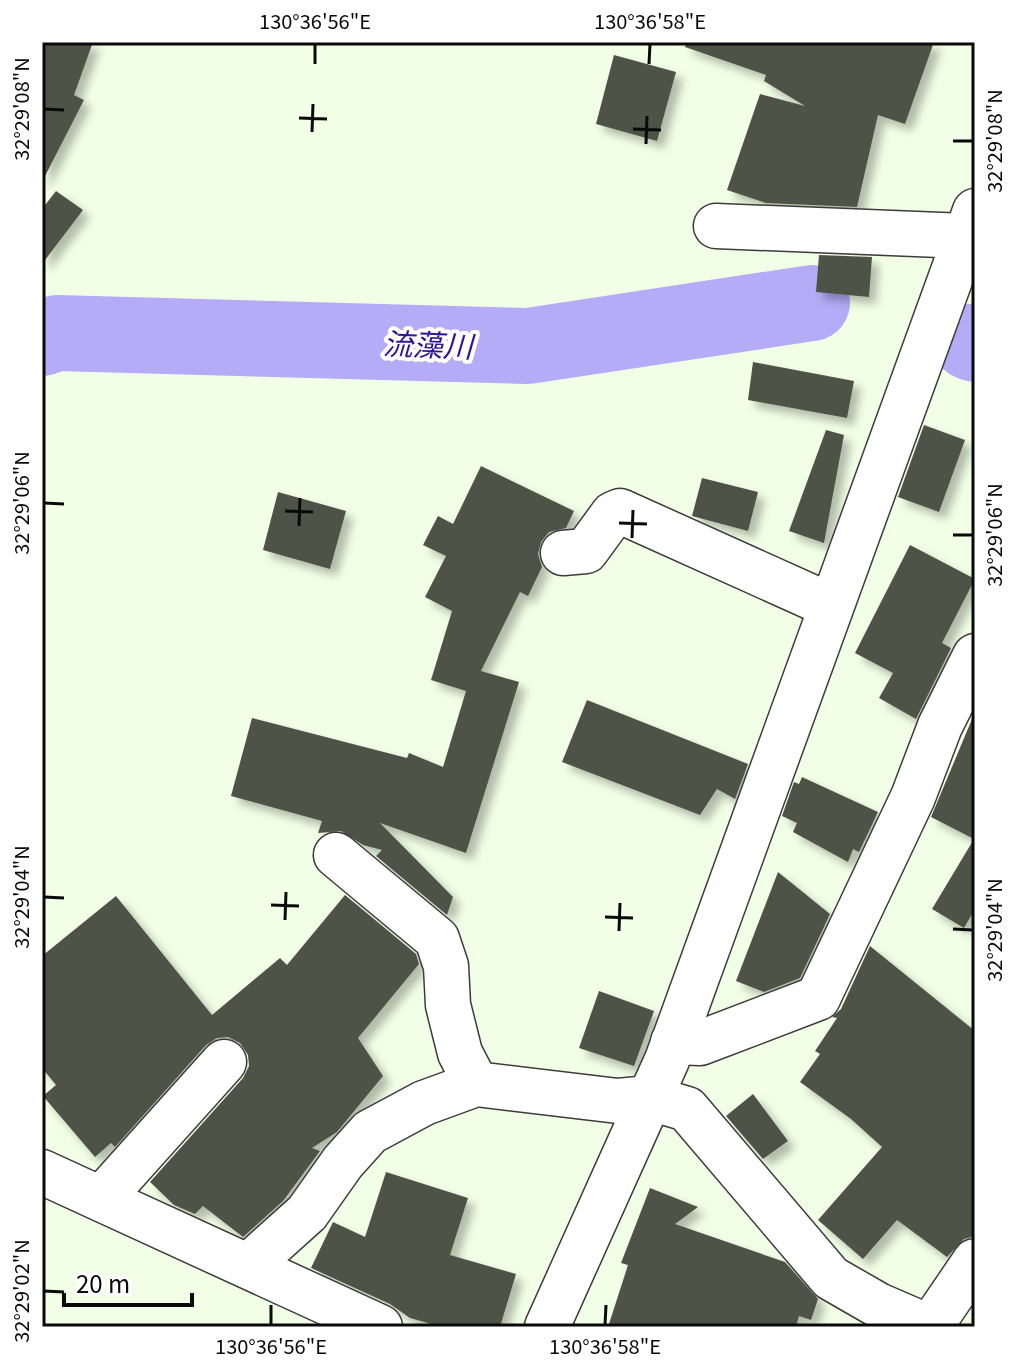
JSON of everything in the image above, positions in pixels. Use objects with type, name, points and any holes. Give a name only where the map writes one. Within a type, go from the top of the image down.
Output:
[{"type":"street","points":[[547,1327],[673,1042],[970,223],[716,226]]},
{"type":"street","points":[[563,553],[586,551],[613,514],[620,511],[831,606]]},
{"type":"street","points":[[673,1042],[700,1043],[818,998],[975,656]]},
{"type":"street","points":[[336,855],[437,939],[446,966],[448,1005],[457,1041],[476,1084]]},
{"type":"street","points":[[102,1198],[224,1062]]},
{"type":"street","points":[[248,1266],[307,1213],[343,1162],[370,1132],[424,1103],[476,1084],[618,1101],[650,1098],[687,1109],[831,1278],[878,1305],[930,1327],[975,1261]]},
{"type":"street","points":[[42,1172],[380,1327]]},
{"type":"building","points":[[42,42],[93,42],[74,95],[84,100],[42,182]]},
{"type":"building","points":[[686,42],[934,42],[905,124],[878,115],[857,207],[766,203],[727,190],[760,94],[805,106],[764,81],[766,75],[685,47]]},
{"type":"building","points":[[614,55],[676,72],[657,141],[596,124]]},
{"type":"building","points":[[56,191],[83,210],[42,264],[42,209]]},
{"type":"building","points":[[819,255],[872,257],[869,297],[816,292]]},
{"type":"building","points":[[753,362],[854,381],[847,418],[748,400]]},
{"type":"building","points":[[924,425],[965,440],[939,512],[898,497]]},
{"type":"building","points":[[826,430],[844,435],[824,543],[789,531]]},
{"type":"building","points":[[481,466],[574,511],[566,528],[549,532],[541,542],[538,554],[542,567],[528,596],[520,592],[481,671],[519,682],[466,853],[380,823],[453,897],[447,915],[376,856],[382,850],[363,845],[341,831],[318,833],[322,821],[231,796],[252,718],[407,758],[409,753],[443,767],[466,691],[431,680],[452,611],[425,597],[446,556],[423,545],[438,516],[453,524]]},
{"type":"building","points":[[702,478],[758,492],[748,531],[692,516]]},
{"type":"building","points":[[278,492],[346,511],[330,569],[263,550]]},
{"type":"building","points":[[910,545],[975,579],[942,643],[951,648],[916,719],[879,698],[893,673],[855,653]]},
{"type":"building","points":[[587,700],[748,764],[735,799],[717,789],[700,815],[562,762]]},
{"type":"building","points":[[975,712],[975,909],[964,928],[932,909],[974,839],[931,817]]},
{"type":"building","points":[[802,777],[878,812],[859,852],[853,849],[848,862],[793,832],[797,823],[782,816],[794,782],[799,784]]},
{"type":"building","points":[[778,872],[830,914],[800,978],[764,992],[736,981]]},
{"type":"building","points":[[345,895],[416,954],[419,964],[358,1038],[383,1076],[337,1132],[312,1148],[320,1151],[283,1201],[243,1237],[203,1206],[195,1214],[174,1205],[150,1182],[243,1078],[249,1066],[248,1055],[240,1043],[228,1037],[217,1038],[206,1045],[115,1147],[111,1143],[95,1157],[43,1096],[56,1085],[42,1068],[42,956],[116,896],[212,1015],[280,958],[287,965]]},
{"type":"building","points":[[870,946],[975,1031],[975,1236],[964,1239],[947,1257],[897,1220],[863,1259],[818,1220],[882,1147],[851,1119],[800,1082],[820,1054],[815,1051],[837,1018],[832,1017],[841,1009]]},
{"type":"building","points":[[599,991],[654,1011],[634,1066],[579,1048]]},
{"type":"building","points":[[753,1094],[788,1141],[763,1159],[726,1116]]},
{"type":"building","points":[[386,1172],[468,1198],[450,1255],[516,1274],[500,1327],[442,1327],[410,1318],[390,1304],[311,1268],[333,1222],[365,1237]]},
{"type":"building","points":[[650,1188],[698,1207],[675,1224],[785,1262],[818,1299],[811,1320],[799,1316],[796,1327],[608,1327],[628,1265],[621,1263]]},
{"type":"waterway","name":"流藻川","points":[[42,338],[57,333],[528,346],[812,303]]},
{"type":"waterway","name":"流藻川","points":[[970,342],[975,344]]}]
